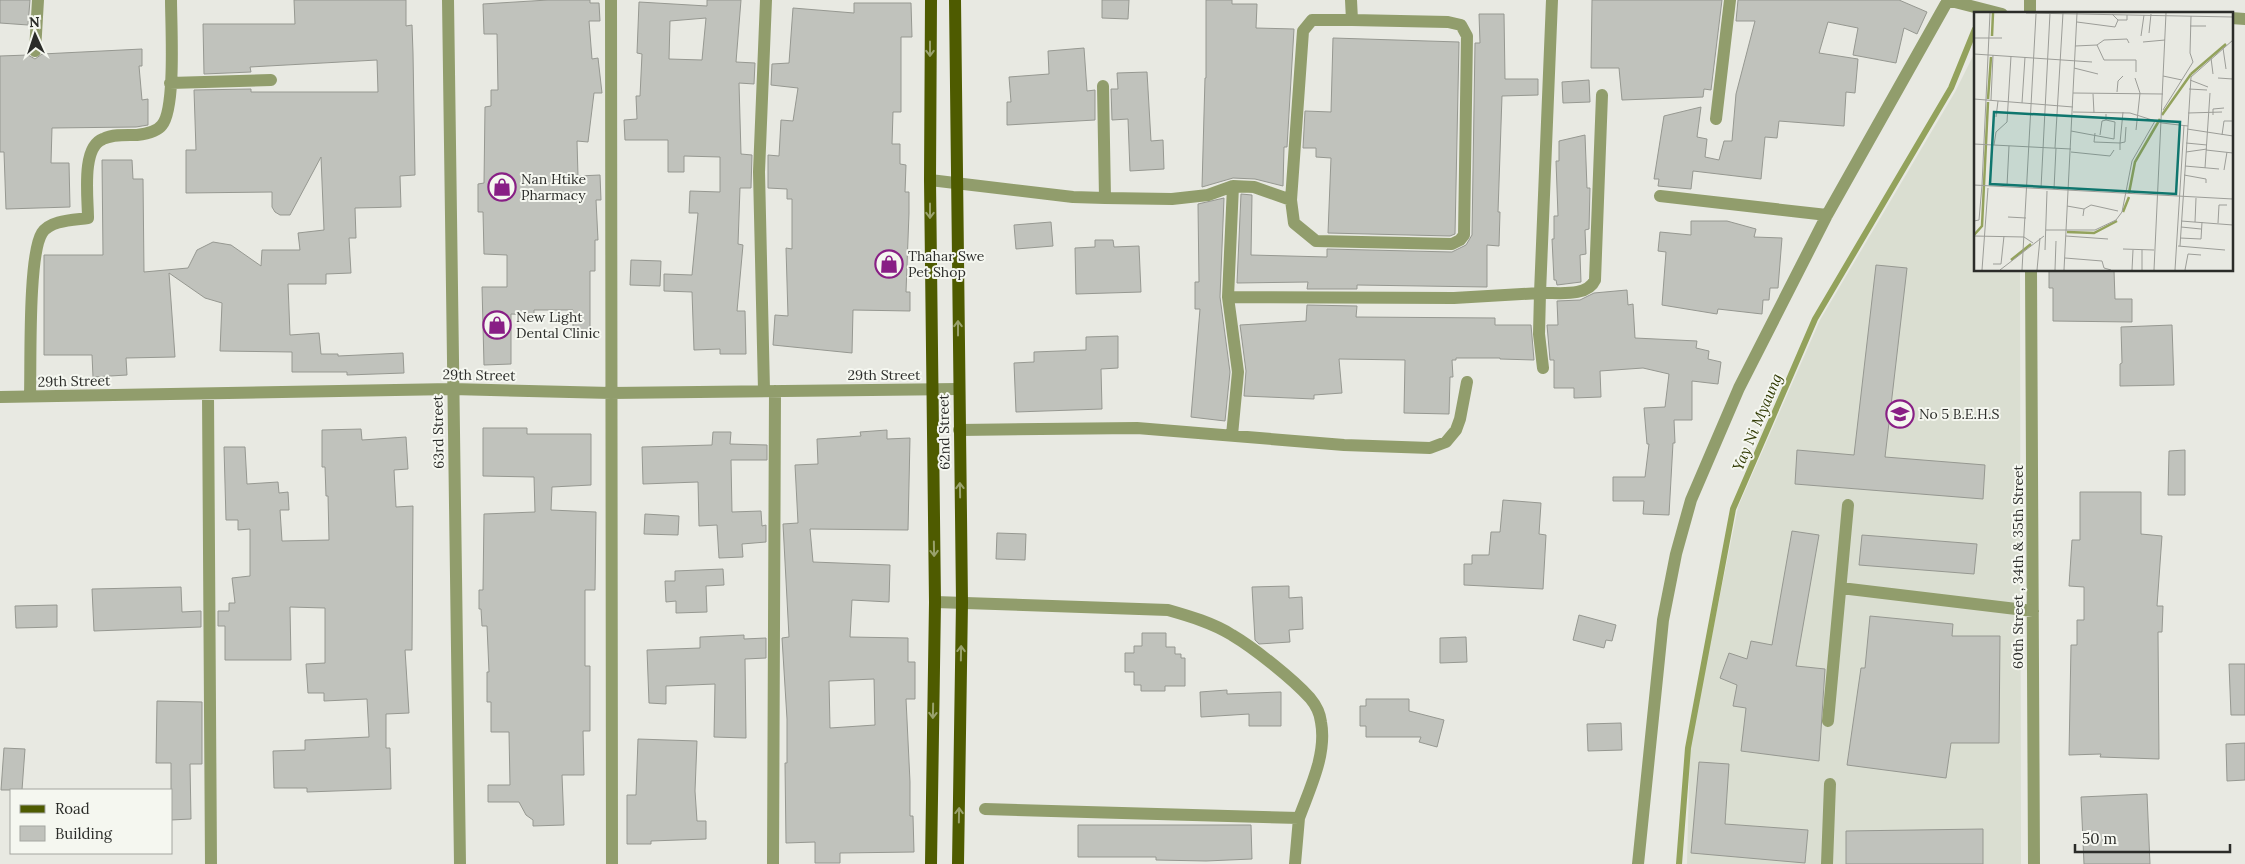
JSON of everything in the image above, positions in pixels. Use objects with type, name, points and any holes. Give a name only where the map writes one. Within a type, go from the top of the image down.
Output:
[{"type":"main road","name":"62nd Street","points":[[931,0],[930,180],[935,602],[931,864]]},
{"type":"main road","name":"62nd Street","points":[[955,0],[958,183],[958,389],[962,602],[958,864]]},
{"type":"street","points":[[35,51],[38,0]]},
{"type":"street","points":[[30,396],[32,299],[37,245],[42,232],[55,224],[88,218],[88,163],[93,148],[103,138],[144,134],[162,126],[168,113],[171,0]]},
{"type":"street","name":"63rd Street","points":[[448,0],[460,864]]},
{"type":"street","points":[[611,0],[612,864]]},
{"type":"street","points":[[766,0],[759,172],[770,390],[773,864]]},
{"type":"street","points":[[1351,0],[1352,20]]},
{"type":"street","points":[[1543,368],[1539,334],[1540,293],[1552,0]]},
{"type":"street","points":[[1716,119],[1730,0]]},
{"type":"street","points":[[1638,864],[1663,620],[1676,554],[1691,500],[1739,388],[1828,215],[1948,0],[1994,12]]},
{"type":"street","points":[[2232,18],[2245,18]]},
{"type":"street","points":[[1312,20],[1448,22],[1461,25],[1467,36],[1464,235],[1460,240],[1452,244],[1316,241],[1294,222],[1291,200],[1303,31],[1312,20]]},
{"type":"street","points":[[170,83],[271,80]]},
{"type":"street","points":[[1102,86],[1105,198]]},
{"type":"street","points":[[1228,298],[1454,298],[1585,291],[1592,286],[1595,280],[1602,95]]},
{"type":"street","points":[[930,180],[1073,197],[1105,198],[1172,199],[1208,195],[1233,186],[1254,187],[1291,200]]},
{"type":"street","points":[[1232,435],[1238,372],[1228,298],[1233,186]]},
{"type":"street","points":[[1660,196],[1828,215]]},
{"type":"street","name":"60th Street , 34th & 35th Street","points":[[2031,271],[2034,864]]},
{"type":"street","points":[[959,430],[1138,428],[1344,444],[1430,448],[1446,442],[1456,430],[1467,382]]},
{"type":"street","name":"29th Street","points":[[0,397],[208,395],[452,389],[611,393],[958,389]]},
{"type":"street","points":[[208,395],[211,864]]},
{"type":"street","points":[[1828,721],[1848,505]]},
{"type":"street","points":[[1841,588],[2033,611]]},
{"type":"street","points":[[935,602],[1168,610],[1191,616],[1232,635],[1293,682],[1311,699],[1320,714],[1322,723],[1322,751],[1300,818],[1295,864]]},
{"type":"street","points":[[1827,864],[1830,784]]},
{"type":"street","points":[[985,809],[1300,818]]},
{"type":"shaded area","name":"No 5 B.E.H.S","points":[[1974,54],[1974,271],[2020,271],[2021,864],[1687,864],[1690,743],[1738,507],[1820,320],[1955,92]]},
{"type":"building","points":[[0,0],[30,0],[28,25],[0,23]]},
{"type":"building","points":[[294,0],[406,0],[406,26],[412,25],[415,175],[400,176],[401,207],[355,208],[356,238],[349,238],[351,273],[326,274],[326,284],[288,284],[290,335],[319,333],[321,354],[338,354],[338,356],[403,353],[404,373],[347,375],[347,372],[292,372],[292,352],[220,351],[222,303],[205,298],[169,273],[175,357],[126,358],[127,375],[93,377],[92,355],[44,355],[44,255],[103,255],[102,160],[132,160],[133,179],[143,179],[144,272],[188,268],[197,250],[213,242],[231,245],[261,266],[262,250],[300,250],[298,233],[324,230],[321,157],[290,215],[280,215],[275,212],[272,207],[272,192],[186,193],[186,150],[196,150],[194,90],[251,89],[251,92],[378,92],[377,60],[250,67],[251,72],[204,74],[203,24],[295,24]]},
{"type":"building","points":[[548,0],[590,0],[590,3],[599,3],[600,21],[589,21],[592,59],[598,58],[602,93],[594,93],[588,142],[577,141],[578,176],[600,175],[601,200],[596,200],[598,240],[595,240],[595,271],[590,271],[590,332],[573,332],[573,310],[534,310],[534,315],[511,314],[511,364],[484,365],[482,287],[507,287],[507,255],[484,254],[483,212],[478,212],[478,184],[484,183],[485,107],[491,106],[491,90],[498,90],[497,34],[484,34],[483,4]]},
{"type":"building","points":[[707,0],[741,0],[736,62],[755,63],[754,84],[739,83],[741,154],[752,155],[751,188],[740,188],[738,244],[743,245],[737,311],[745,311],[746,354],[720,354],[720,349],[694,350],[692,292],[664,291],[664,274],[692,275],[698,213],[689,213],[690,191],[720,192],[720,157],[684,156],[684,172],[668,172],[668,140],[625,140],[624,120],[637,119],[636,96],[640,96],[642,54],[637,53],[639,2],[707,6]],"holes":[[[706,18],[702,60],[669,59],[670,21]]]},
{"type":"building","points":[[1102,0],[1129,0],[1128,19],[1102,18]]},
{"type":"building","points":[[1206,0],[1232,0],[1232,4],[1257,4],[1256,28],[1294,29],[1287,147],[1284,147],[1283,186],[1255,179],[1233,178],[1202,187],[1206,78]]},
{"type":"building","points":[[1592,0],[1722,0],[1711,90],[1704,89],[1703,97],[1622,100],[1619,68],[1591,68]]},
{"type":"building","points":[[1738,0],[1899,0],[1927,12],[1917,34],[1904,28],[1896,63],[1853,55],[1858,28],[1828,22],[1819,53],[1858,59],[1855,93],[1846,92],[1844,126],[1779,121],[1777,138],[1765,137],[1761,179],[1693,171],[1691,189],[1658,186],[1659,179],[1654,179],[1664,116],[1701,107],[1697,137],[1707,139],[1705,157],[1719,160],[1724,141],[1732,141],[1736,94],[1755,21],[1736,21]]},
{"type":"building","points":[[854,3],[911,3],[912,37],[901,37],[901,112],[893,112],[892,144],[900,144],[900,164],[906,165],[905,192],[909,192],[906,292],[910,292],[910,311],[853,310],[852,353],[773,345],[775,315],[788,316],[786,248],[792,249],[792,199],[787,199],[787,189],[768,188],[768,155],[779,156],[781,120],[793,121],[798,88],[771,85],[772,64],[789,63],[793,8],[854,13]]},
{"type":"building","points":[[1479,14],[1504,14],[1505,79],[1538,79],[1538,95],[1502,96],[1498,212],[1500,212],[1499,246],[1487,245],[1487,287],[1357,285],[1357,289],[1307,289],[1308,282],[1237,283],[1241,194],[1252,195],[1251,255],[1327,257],[1327,249],[1452,252],[1466,245],[1472,235],[1475,43],[1480,43]]},
{"type":"building","points":[[1333,38],[1459,42],[1455,234],[1450,236],[1328,233],[1331,158],[1316,157],[1316,148],[1303,148],[1305,111],[1331,112]]},
{"type":"building","points":[[1084,48],[1087,91],[1095,90],[1095,120],[1007,125],[1007,102],[1011,102],[1009,77],[1049,74],[1048,51]]},
{"type":"building","points":[[142,49],[142,66],[139,66],[142,100],[148,99],[148,125],[136,127],[52,128],[51,163],[69,163],[70,207],[6,209],[4,152],[0,152],[0,56],[28,55],[35,59],[42,54]]},
{"type":"building","points":[[1147,72],[1151,141],[1163,140],[1164,169],[1130,171],[1128,119],[1112,120],[1111,89],[1118,89],[1117,73]]},
{"type":"building","points":[[1589,80],[1590,102],[1563,103],[1562,82]]},
{"type":"building","points":[[1585,135],[1587,188],[1590,188],[1589,229],[1585,230],[1586,254],[1580,255],[1581,282],[1557,285],[1556,280],[1554,280],[1552,239],[1554,239],[1554,216],[1558,216],[1556,161],[1559,161],[1559,141]]},
{"type":"building","points":[[1224,198],[1220,297],[1230,372],[1225,421],[1191,417],[1200,309],[1195,309],[1195,282],[1199,282],[1198,204]]},
{"type":"building","points":[[1691,221],[1727,221],[1756,229],[1754,237],[1782,238],[1778,288],[1770,288],[1769,300],[1763,300],[1762,314],[1718,309],[1717,314],[1662,305],[1666,252],[1658,251],[1660,232],[1691,235]]},
{"type":"building","points":[[1051,222],[1053,246],[1016,249],[1014,225]]},
{"type":"building","points":[[1095,240],[1113,240],[1114,247],[1139,246],[1141,292],[1076,294],[1075,248],[1095,247]]},
{"type":"building","points":[[631,260],[661,261],[660,286],[630,285]]},
{"type":"building","points":[[1876,265],[1907,268],[1885,457],[1985,465],[1983,499],[1795,484],[1797,450],[1854,455]]},
{"type":"building","points":[[2049,271],[2114,271],[2115,299],[2132,299],[2132,322],[2053,321],[2053,288],[2049,288]]},
{"type":"building","points":[[1627,290],[1628,305],[1633,304],[1635,338],[1697,341],[1696,348],[1709,351],[1708,359],[1721,362],[1718,384],[1692,381],[1692,420],[1674,420],[1675,443],[1673,443],[1669,515],[1643,514],[1644,501],[1613,501],[1613,477],[1645,477],[1649,444],[1647,444],[1644,408],[1665,407],[1669,374],[1643,368],[1600,371],[1601,397],[1574,398],[1574,388],[1554,388],[1554,360],[1550,360],[1547,325],[1558,325],[1557,301],[1580,300],[1594,293]]},
{"type":"building","points":[[1307,305],[1357,306],[1356,317],[1495,318],[1495,325],[1531,325],[1534,360],[1456,358],[1456,360],[1452,360],[1453,377],[1450,377],[1449,414],[1404,413],[1405,360],[1339,359],[1342,393],[1314,395],[1314,399],[1244,396],[1246,371],[1240,325],[1306,321]]},
{"type":"building","points":[[2172,325],[2174,385],[2120,386],[2120,364],[2122,363],[2121,327]]},
{"type":"building","points":[[1118,336],[1118,368],[1101,369],[1102,409],[1016,412],[1014,363],[1034,362],[1034,352],[1086,350],[1086,337]]},
{"type":"building","points":[[483,428],[527,428],[527,434],[591,434],[591,485],[552,487],[551,510],[596,512],[595,590],[585,590],[585,666],[590,666],[590,731],[583,731],[584,775],[562,775],[564,825],[533,826],[533,820],[526,815],[519,802],[488,802],[488,785],[510,785],[509,732],[491,732],[491,702],[487,702],[487,672],[489,672],[487,626],[482,626],[481,609],[479,609],[479,590],[483,590],[484,514],[535,512],[534,477],[483,476]]},
{"type":"building","points":[[361,429],[362,440],[406,437],[408,469],[394,470],[396,507],[413,506],[412,650],[405,650],[409,713],[386,714],[386,748],[390,748],[391,789],[307,792],[307,788],[274,788],[273,751],[305,750],[305,740],[369,737],[367,699],[324,701],[324,693],[308,693],[306,664],[325,663],[325,608],[290,607],[291,660],[225,660],[225,626],[218,626],[218,611],[229,611],[229,603],[235,603],[232,578],[250,576],[250,529],[238,530],[238,520],[226,520],[224,447],[245,447],[247,484],[278,482],[279,493],[288,492],[289,510],[280,510],[282,541],[329,540],[328,496],[326,496],[325,467],[322,467],[322,430]]},
{"type":"building","points":[[887,430],[887,439],[910,438],[908,530],[810,529],[813,562],[890,565],[889,602],[852,600],[850,637],[908,638],[908,662],[915,662],[915,699],[906,699],[910,816],[913,816],[914,852],[840,853],[840,863],[815,863],[815,842],[786,843],[785,763],[787,763],[787,719],[782,638],[789,637],[783,524],[798,523],[795,465],[818,464],[817,439],[861,436],[860,432]],"holes":[[[874,679],[875,725],[830,728],[829,681]]]},
{"type":"building","points":[[713,432],[731,432],[730,444],[767,445],[767,460],[731,460],[732,512],[761,511],[762,526],[766,525],[766,542],[742,544],[743,557],[719,558],[717,525],[699,526],[698,482],[643,484],[642,447],[712,445]]},
{"type":"building","points":[[2185,450],[2185,495],[2168,495],[2169,451]]},
{"type":"building","points":[[2080,492],[2141,492],[2141,534],[2162,536],[2157,606],[2163,606],[2162,632],[2158,632],[2159,759],[2100,757],[2101,754],[2069,755],[2071,645],[2077,645],[2077,620],[2084,620],[2084,587],[2069,586],[2072,540],[2080,540]]},
{"type":"building","points":[[1503,500],[1541,503],[1539,534],[1546,535],[1543,589],[1464,585],[1464,564],[1472,564],[1472,555],[1489,555],[1491,532],[1500,532]]},
{"type":"building","points":[[645,514],[679,516],[678,535],[644,534]]},
{"type":"building","points":[[1792,531],[1819,535],[1796,666],[1825,669],[1819,761],[1741,751],[1746,708],[1733,706],[1737,685],[1720,678],[1729,653],[1747,659],[1751,641],[1772,645]]},
{"type":"building","points":[[997,533],[1026,534],[1025,560],[996,559]]},
{"type":"building","points":[[1862,535],[1977,544],[1974,574],[1859,565]]},
{"type":"building","points":[[723,569],[724,585],[706,586],[707,612],[676,613],[676,601],[666,602],[665,581],[675,581],[675,571]]},
{"type":"building","points":[[1289,586],[1289,598],[1302,597],[1303,629],[1289,630],[1290,642],[1259,644],[1255,640],[1252,587]]},
{"type":"building","points":[[181,587],[182,612],[201,611],[201,627],[94,631],[92,589]]},
{"type":"building","points":[[57,605],[57,627],[16,628],[15,606]]},
{"type":"building","points":[[1579,615],[1616,625],[1612,641],[1606,640],[1604,648],[1573,640]]},
{"type":"building","points":[[1870,616],[1953,624],[1952,636],[2000,636],[1999,743],[1951,743],[1946,778],[1847,765],[1861,668],[1865,668]]},
{"type":"building","points":[[1142,633],[1166,633],[1166,647],[1175,647],[1175,654],[1181,654],[1181,658],[1185,658],[1185,686],[1165,686],[1165,691],[1141,691],[1141,685],[1134,685],[1134,672],[1125,672],[1125,653],[1134,653],[1134,646],[1142,646]]},
{"type":"building","points":[[744,635],[744,639],[766,638],[766,658],[745,659],[746,738],[714,737],[715,684],[666,686],[666,704],[649,703],[647,650],[700,648],[700,637]]},
{"type":"building","points":[[1466,637],[1467,662],[1440,663],[1440,638]]},
{"type":"building","points":[[2229,664],[2245,664],[2245,715],[2231,715]]},
{"type":"building","points":[[1227,690],[1227,694],[1281,692],[1281,726],[1249,726],[1249,714],[1201,717],[1200,692]]},
{"type":"building","points":[[1366,699],[1409,699],[1409,711],[1444,720],[1437,747],[1419,742],[1421,737],[1366,737],[1366,726],[1360,726],[1360,706],[1366,706]]},
{"type":"building","points":[[157,701],[202,702],[202,764],[190,764],[191,819],[172,820],[171,763],[156,763]]},
{"type":"building","points":[[1621,723],[1622,750],[1588,751],[1587,724]]},
{"type":"building","points":[[638,739],[697,741],[695,791],[697,821],[706,821],[706,839],[651,841],[651,844],[627,844],[627,795],[636,795]]},
{"type":"building","points":[[2245,743],[2245,780],[2227,781],[2226,744]]},
{"type":"building","points":[[4,748],[25,749],[22,789],[1,790]]},
{"type":"building","points":[[1699,762],[1729,764],[1725,824],[1808,830],[1805,863],[1691,853]]},
{"type":"building","points":[[2147,794],[2150,864],[2084,864],[2081,797]]},
{"type":"building","points":[[1078,825],[1251,825],[1252,859],[1206,861],[1156,860],[1156,857],[1078,857]]},
{"type":"building","points":[[1983,829],[1983,864],[1846,864],[1846,831]]},
{"type":"waterway","name":"Yay Ni Myaung","points":[[1679,864],[1688,748],[1733,509],[1815,319],[1951,88],[1974,31]]},
{"type":"place","name":"Nan Htike Pharmacy","points":[[502,187]]},
{"type":"place","name":"Thahar Swe Pet Shop","points":[[889,264]]},
{"type":"place","name":"New Light Dental Clinic","points":[[497,325]]},
{"type":"place","name":"No 5 B.E.H.S","points":[[1900,414]]}]
